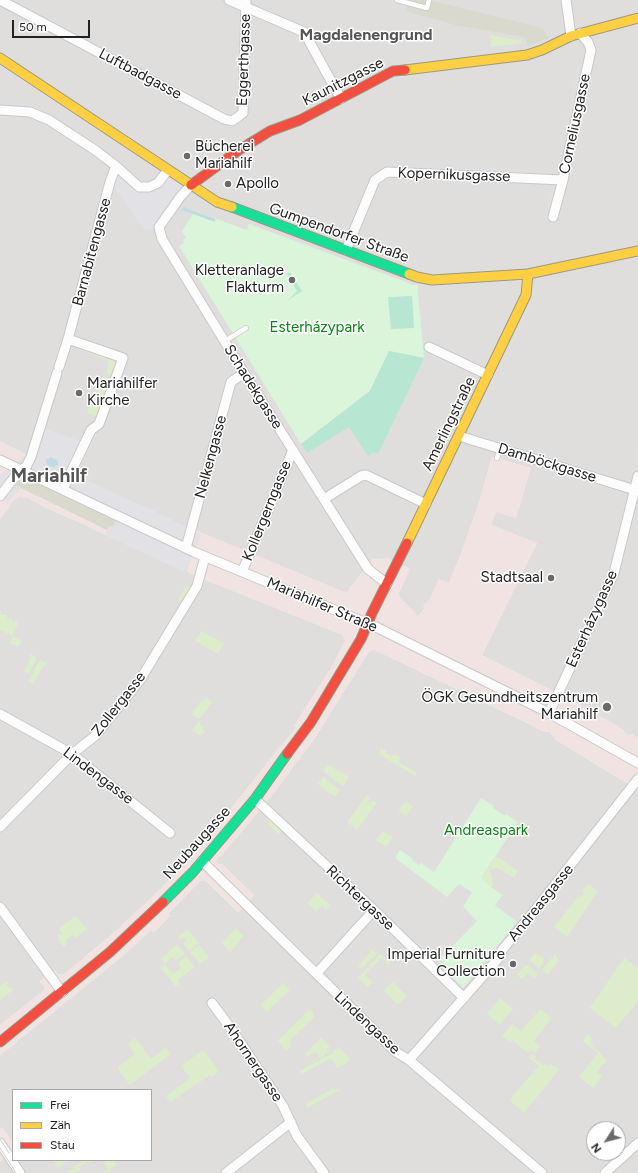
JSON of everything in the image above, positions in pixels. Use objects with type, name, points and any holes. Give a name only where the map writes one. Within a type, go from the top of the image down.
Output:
[{"type":"street","name":"Luftbadgasse","points":[[0,0],[224,119],[232,120],[238,117]]},
{"type":"street","points":[[229,0],[246,3],[304,32],[341,99]]},
{"type":"street","points":[[566,0],[570,36]]},
{"type":"street","name":"Eggerthgasse","points":[[238,117],[243,113],[246,3]]},
{"type":"street","name":"Kaunitzgasse","points":[[191,185],[239,150],[270,131],[300,120],[393,71],[527,55],[542,50],[570,36],[638,18]]},
{"type":"street","name":"Corneliusgasse","points":[[553,217],[563,180],[591,50],[588,42],[580,33]]},
{"type":"street","name":"Gumpendorfer Straße","points":[[0,58],[210,198],[231,208],[418,277],[432,280],[528,274],[638,251]]},
{"type":"street","points":[[0,110],[30,112],[49,120],[95,150],[116,166],[139,187],[149,187],[158,183],[168,170]]},
{"type":"street","name":"Barnabitengasse","points":[[0,496],[20,470],[26,467],[31,457],[68,339],[110,182],[116,166]]},
{"type":"street","name":"Kopernikusgasse","points":[[346,250],[375,180],[387,172],[563,180]]},
{"type":"street","name":"Schadekgasse","points":[[191,185],[181,196],[159,227],[162,239],[244,373],[368,569],[387,584]]},
{"type":"street","name":"Amerlingstraße","points":[[368,623],[526,295],[528,274]]},
{"type":"street","points":[[63,489],[91,430],[99,424],[123,358],[68,339]]},
{"type":"street","points":[[429,347],[488,376]]},
{"type":"street","name":"Nelkengasse","points":[[186,548],[231,382],[244,373]]},
{"type":"street","name":"Damböckgasse","points":[[459,436],[635,490]]},
{"type":"street","name":"Kollergerngasse","points":[[242,572],[293,450]]},
{"type":"street","name":"Mariahilfer Straße","points":[[0,460],[205,557],[368,623],[548,713],[638,763]]},
{"type":"street","points":[[324,500],[361,476],[366,475],[426,504]]},
{"type":"street","name":"Esterházygasse","points":[[548,713],[614,573],[638,476]]},
{"type":"street","name":"Zollergasse","points":[[0,827],[72,754],[95,736],[140,680],[197,586],[205,557]]},
{"type":"street","name":"Neubaugasse","points":[[0,1042],[110,952],[156,910],[202,861],[255,799],[311,722],[361,639],[368,623]]},
{"type":"street","name":"Lindengasse","points":[[0,714],[72,754],[170,833]]},
{"type":"street","name":"Andreasgasse","points":[[409,1060],[497,960],[503,949],[527,917],[638,779]]},
{"type":"street","name":"Richtergasse","points":[[255,799],[374,910],[464,998]]},
{"type":"street","name":"Lindengasse","points":[[202,861],[396,1052],[409,1060],[542,1173]]},
{"type":"street","points":[[0,907],[62,992]]},
{"type":"street","points":[[317,973],[374,910]]},
{"type":"street","name":"Ahornergasse","points":[[212,1003],[283,1106],[297,1136],[324,1173]]},
{"type":"street","points":[[226,1173],[291,1122]]},
{"type":"street","points":[[605,1173],[638,1143]]},
{"type":"street","points":[[0,1144],[20,1173]]},
{"type":"lane","points":[[397,0],[427,8],[429,0]]},
{"type":"lane","points":[[225,341],[246,328]]},
{"type":"lane","points":[[497,458],[500,449]]},
{"type":"shaded area","points":[[0,0],[638,0],[638,738],[631,734],[630,736],[616,725],[569,699],[482,655],[537,543],[491,525],[496,512],[516,518],[530,468],[492,457],[479,502],[449,583],[439,579],[430,599],[423,606],[425,608],[418,616],[398,595],[410,569],[357,579],[347,592],[344,592],[180,524],[179,525],[77,476],[27,455],[0,441]]},
{"type":"shaded area","points":[[409,0],[429,0],[542,28],[549,38],[527,46],[527,41],[524,37],[455,25],[406,11]]},
{"type":"shaded area","points":[[239,22],[242,22],[239,108],[236,107]]},
{"type":"shaded area","points":[[247,37],[253,41],[252,104],[245,97]]},
{"type":"shaded area","points":[[586,60],[573,118],[565,123],[578,64]]},
{"type":"shaded area","points":[[384,165],[537,168],[543,175],[390,171]]},
{"type":"shaded area","points":[[116,166],[139,187],[149,187],[168,170],[191,185],[159,227],[144,230],[110,182]]},
{"type":"shaded area","points":[[447,179],[470,179],[470,183],[446,182]]},
{"type":"shaded area","points":[[489,180],[531,181],[531,185],[489,184]]},
{"type":"shaded area","points":[[557,188],[553,207],[545,213],[549,193]]},
{"type":"shaded area","points":[[513,303],[515,305],[489,361],[486,360]]},
{"type":"shaded area","points":[[528,304],[531,305],[486,401],[483,399]]},
{"type":"shaded area","points":[[443,344],[474,359],[475,366],[445,351]]},
{"type":"shaded area","points":[[435,356],[459,367],[458,369],[434,359]]},
{"type":"shaded area","points":[[37,426],[91,445],[77,473],[77,476],[201,534],[187,570],[183,571],[105,535],[110,526],[113,528],[116,520],[28,475],[23,482],[19,480],[16,485],[22,488],[7,502],[4,500],[0,494],[0,475],[27,454]]},
{"type":"shaded area","points":[[0,441],[26,455],[173,520],[173,522],[179,525],[180,524],[344,592],[347,592],[372,559],[389,558],[410,569],[398,595],[418,616],[425,609],[423,606],[430,599],[439,579],[449,583],[479,502],[492,457],[531,468],[516,518],[496,512],[491,525],[537,543],[482,655],[569,699],[616,725],[630,736],[631,734],[638,738],[638,790],[556,740],[550,732],[542,731],[375,650],[372,650],[368,653],[315,738],[270,798],[221,856],[217,858],[216,862],[218,864],[222,864],[254,895],[239,912],[207,881],[200,881],[168,913],[170,916],[153,932],[151,930],[125,954],[0,1055],[0,1025],[45,989],[40,981],[55,970],[59,975],[64,974],[117,930],[152,897],[184,865],[184,860],[198,846],[202,847],[206,845],[204,841],[296,728],[294,726],[333,665],[345,641],[343,635],[189,573],[187,570],[183,571],[86,525],[44,507],[28,498],[20,497],[15,499],[9,504],[10,506],[0,519]]},
{"type":"shaded area","points":[[638,444],[638,456],[634,472],[631,470]]},
{"type":"shaded area","points":[[515,445],[606,474],[609,481],[519,453]]},
{"type":"shaded area","points":[[513,456],[572,475],[571,478],[512,459]]},
{"type":"shaded area","points":[[27,475],[117,520],[113,528],[110,526],[107,530],[15,485],[19,480]]},
{"type":"shaded area","points":[[579,477],[622,490],[621,494],[578,480]]},
{"type":"shaded area","points":[[20,497],[28,498],[44,507],[183,570],[187,570],[189,573],[343,635],[345,641],[333,665],[294,726],[296,727],[205,841],[206,845],[198,847],[184,860],[184,865],[152,897],[117,930],[64,974],[58,974],[40,981],[46,989],[0,1025],[0,519],[10,506],[9,505],[15,499]]},
{"type":"shaded area","points":[[626,499],[629,500],[615,559],[611,558]]},
{"type":"shaded area","points":[[633,507],[637,507],[624,559],[621,558]]},
{"type":"shaded area","points":[[609,567],[612,568],[568,665],[565,664],[607,573]]},
{"type":"shaded area","points":[[614,580],[618,582],[606,606],[603,605]]},
{"type":"shaded area","points":[[600,613],[603,614],[576,669],[574,668]]},
{"type":"shaded area","points":[[372,650],[375,650],[542,731],[550,732],[556,740],[638,790],[638,1173],[0,1173],[0,1162],[12,1154],[12,1161],[152,1161],[152,1089],[12,1089],[12,1142],[3,1128],[1,1129],[0,1127],[0,1055],[125,954],[151,930],[154,932],[170,916],[168,914],[200,881],[206,881],[238,912],[254,895],[222,864],[218,864],[216,862],[217,858],[221,856],[270,798],[315,738],[368,653]]},
{"type":"shaded area","points":[[0,1127],[1,1129],[3,1128],[12,1142],[12,1154],[0,1162]]},
{"type":"green space","points":[[490,35],[522,41],[522,43],[490,47],[492,38]]},
{"type":"green space","name":"Esterházypark","points":[[195,211],[247,230],[249,224],[414,285],[418,285],[424,358],[389,351],[370,391],[301,444],[179,246],[184,243],[183,240],[186,238],[182,231]]},
{"type":"green space","name":"Kletteranlage Flakturm","points":[[290,272],[302,291],[288,300],[297,291],[287,274]]},
{"type":"green space","points":[[412,296],[414,328],[391,329],[388,297]]},
{"type":"green space","points":[[81,347],[113,359],[116,365],[112,376],[106,373],[109,361],[81,350]]},
{"type":"green space","points":[[389,351],[424,358],[378,454],[374,452],[368,456],[349,427],[307,453],[301,444],[370,391]]},
{"type":"green space","points":[[104,377],[111,379],[98,414],[95,416],[87,413],[92,399],[96,397]]},
{"type":"green space","points":[[187,585],[191,590],[187,596],[184,596],[180,601],[177,601]]},
{"type":"green space","points":[[0,612],[1,615],[6,615],[8,619],[11,618],[13,622],[16,620],[18,624],[12,636],[1,630],[0,631]]},
{"type":"green space","points":[[201,631],[224,643],[218,654],[195,641]]},
{"type":"green space","points":[[13,636],[22,641],[18,647],[10,643]]},
{"type":"green space","points":[[31,654],[37,658],[29,674],[24,671],[31,658],[29,657]]},
{"type":"green space","points":[[40,660],[47,663],[45,666],[44,665],[33,684],[28,681]]},
{"type":"green space","points":[[206,697],[213,702],[199,719],[192,714],[200,702],[202,702]]},
{"type":"green space","points":[[199,721],[204,727],[202,729],[205,731],[201,736],[192,730]]},
{"type":"green space","points":[[381,748],[392,756],[393,754],[400,757],[398,762],[417,773],[415,776],[379,754]]},
{"type":"green space","points":[[329,765],[349,777],[343,786],[323,771]]},
{"type":"green space","points":[[323,777],[340,790],[335,797],[318,784]]},
{"type":"green space","points":[[367,795],[370,798],[368,801],[370,803],[373,800],[377,803],[357,830],[347,822]]},
{"type":"green space","name":"Andreaspark","points":[[481,798],[494,806],[493,808],[505,816],[506,814],[518,822],[481,878],[503,895],[495,905],[517,922],[463,988],[443,968],[445,965],[440,959],[477,921],[463,907],[472,892],[459,884],[447,897],[395,858],[400,850],[419,865],[421,863],[434,872]]},
{"type":"green space","points":[[406,801],[413,806],[406,816],[398,811]]},
{"type":"green space","points":[[270,818],[282,830],[278,834],[267,823]]},
{"type":"green space","points":[[383,831],[393,837],[386,847],[376,840]]},
{"type":"green space","points":[[496,856],[518,871],[514,878],[497,868],[490,869],[493,884],[491,887],[481,879]]},
{"type":"green space","points":[[588,884],[598,891],[567,937],[554,927],[579,895],[581,897],[584,894],[582,891]]},
{"type":"green space","points":[[317,893],[330,905],[326,910],[322,906],[316,912],[307,903]]},
{"type":"green space","points":[[76,916],[87,929],[76,938],[72,935],[65,941],[67,945],[64,948],[57,935],[62,934],[59,928]]},
{"type":"green space","points":[[236,928],[244,936],[230,952],[222,943]]},
{"type":"green space","points":[[187,929],[199,943],[189,951],[183,943],[187,940],[184,937],[180,940],[178,937]]},
{"type":"green space","points":[[177,944],[185,954],[176,961],[173,957],[165,964],[161,959]]},
{"type":"green space","points":[[199,945],[209,957],[200,964],[190,952]]},
{"type":"green space","points":[[372,950],[376,954],[362,969],[358,966]]},
{"type":"green space","points":[[535,953],[544,959],[544,962],[539,969],[529,960]]},
{"type":"green space","points":[[380,954],[390,963],[389,965],[381,958],[372,968],[369,966]]},
{"type":"green space","points":[[555,954],[559,961],[548,975],[542,970]]},
{"type":"green space","points":[[186,956],[195,967],[178,980],[180,984],[175,986],[161,968],[165,964],[173,974],[181,968],[178,963]]},
{"type":"green space","points":[[624,958],[638,968],[638,1000],[616,1028],[590,1008]]},
{"type":"green space","points":[[526,964],[538,974],[535,978],[528,973],[522,980],[517,974]]},
{"type":"green space","points":[[368,967],[370,969],[365,975],[373,982],[368,987],[358,978]]},
{"type":"green space","points":[[7,981],[7,985],[13,990],[0,1000],[0,986]]},
{"type":"green space","points":[[283,983],[290,990],[267,1012],[261,1005]]},
{"type":"green space","points":[[391,983],[394,983],[407,996],[398,1005],[384,991]]},
{"type":"green space","points":[[500,998],[513,1009],[500,1025],[487,1014]]},
{"type":"green space","points":[[310,1009],[314,1013],[313,1014],[315,1017],[291,1039],[291,1046],[286,1051],[278,1040]]},
{"type":"green space","points":[[540,1009],[552,1018],[534,1041],[540,1046],[536,1053],[531,1050],[528,1053],[512,1040],[510,1042],[502,1036],[512,1024],[521,1031]]},
{"type":"green space","points":[[588,1034],[591,1037],[593,1047],[607,1060],[597,1072],[603,1076],[593,1088],[579,1077],[598,1053],[583,1041]]},
{"type":"green space","points":[[321,1037],[330,1047],[326,1049],[328,1052],[310,1063],[319,1057],[315,1052],[307,1057],[305,1054]]},
{"type":"green space","points":[[135,1038],[151,1059],[166,1047],[171,1054],[130,1085],[117,1068],[135,1054],[128,1044]]},
{"type":"green space","points":[[339,1047],[350,1059],[344,1065],[337,1068],[331,1058],[302,1074],[299,1071],[333,1053],[333,1051]]},
{"type":"green space","points":[[203,1050],[219,1071],[212,1077],[210,1075],[170,1102],[166,1096],[190,1078],[181,1066]]},
{"type":"green space","points":[[532,1054],[536,1056],[535,1059],[543,1065],[545,1064],[549,1066],[551,1064],[559,1069],[524,1113],[509,1100],[539,1066],[529,1058]]},
{"type":"green space","points":[[334,1088],[335,1090],[339,1088],[340,1090],[307,1108],[305,1104]]},
{"type":"green space","points":[[52,1161],[67,1161],[58,1168]]},
{"type":"green space","points":[[82,1161],[88,1161],[79,1167],[80,1170],[76,1173],[67,1173]]},
{"type":"green space","points":[[107,1161],[115,1161],[117,1164],[109,1170],[111,1173],[103,1173],[108,1169],[104,1163]]},
{"type":"water","points":[[50,457],[57,460],[58,465],[55,466],[55,468],[47,465],[46,459],[49,459]]},
{"type":"waterway","points":[[184,209],[214,220]]},
{"type":"tram line","points":[[0,1139],[9,1153]]},
{"type":"tram line","points":[[0,1148],[16,1173]]},
{"type":"traffic: fast","points":[[232,207],[409,274]]},
{"type":"traffic: fast","points":[[163,902],[193,872],[255,799],[287,754]]},
{"type":"traffic: slow","points":[[405,70],[527,55],[542,50],[571,36],[638,18]]},
{"type":"traffic: slow","points":[[0,58],[217,202],[232,207]]},
{"type":"traffic: slow","points":[[409,274],[432,280],[528,274],[638,251]]},
{"type":"traffic: slow","points":[[407,543],[526,295],[528,274]]},
{"type":"traffic: jam","points":[[191,185],[239,150],[270,131],[300,120],[393,71],[405,70]]},
{"type":"traffic: jam","points":[[287,754],[311,722],[361,639],[372,613],[407,543]]},
{"type":"traffic: jam","points":[[0,1042],[110,952],[163,902]]},
{"type":"place","name":"Bücherei Mariahilf","points":[[187,156]]},
{"type":"place","name":"Apollo","points":[[228,184]]},
{"type":"place","name":"Kletteranlage Flakturm","points":[[292,280]]},
{"type":"place","name":"Mariahilfer Kirche","points":[[79,393]]},
{"type":"place","name":"Stadtsaal","points":[[551,578]]},
{"type":"place","name":"ÖGK Gesundheitszentrum Mariahilf","points":[[607,707]]},
{"type":"place","name":"Imperial Furniture Collection","points":[[513,964]]},
{"type":"district","name":"Magdalenengrund","points":[[366,35]]},
{"type":"district","name":"Mariahilf","points":[[49,476]]}]
